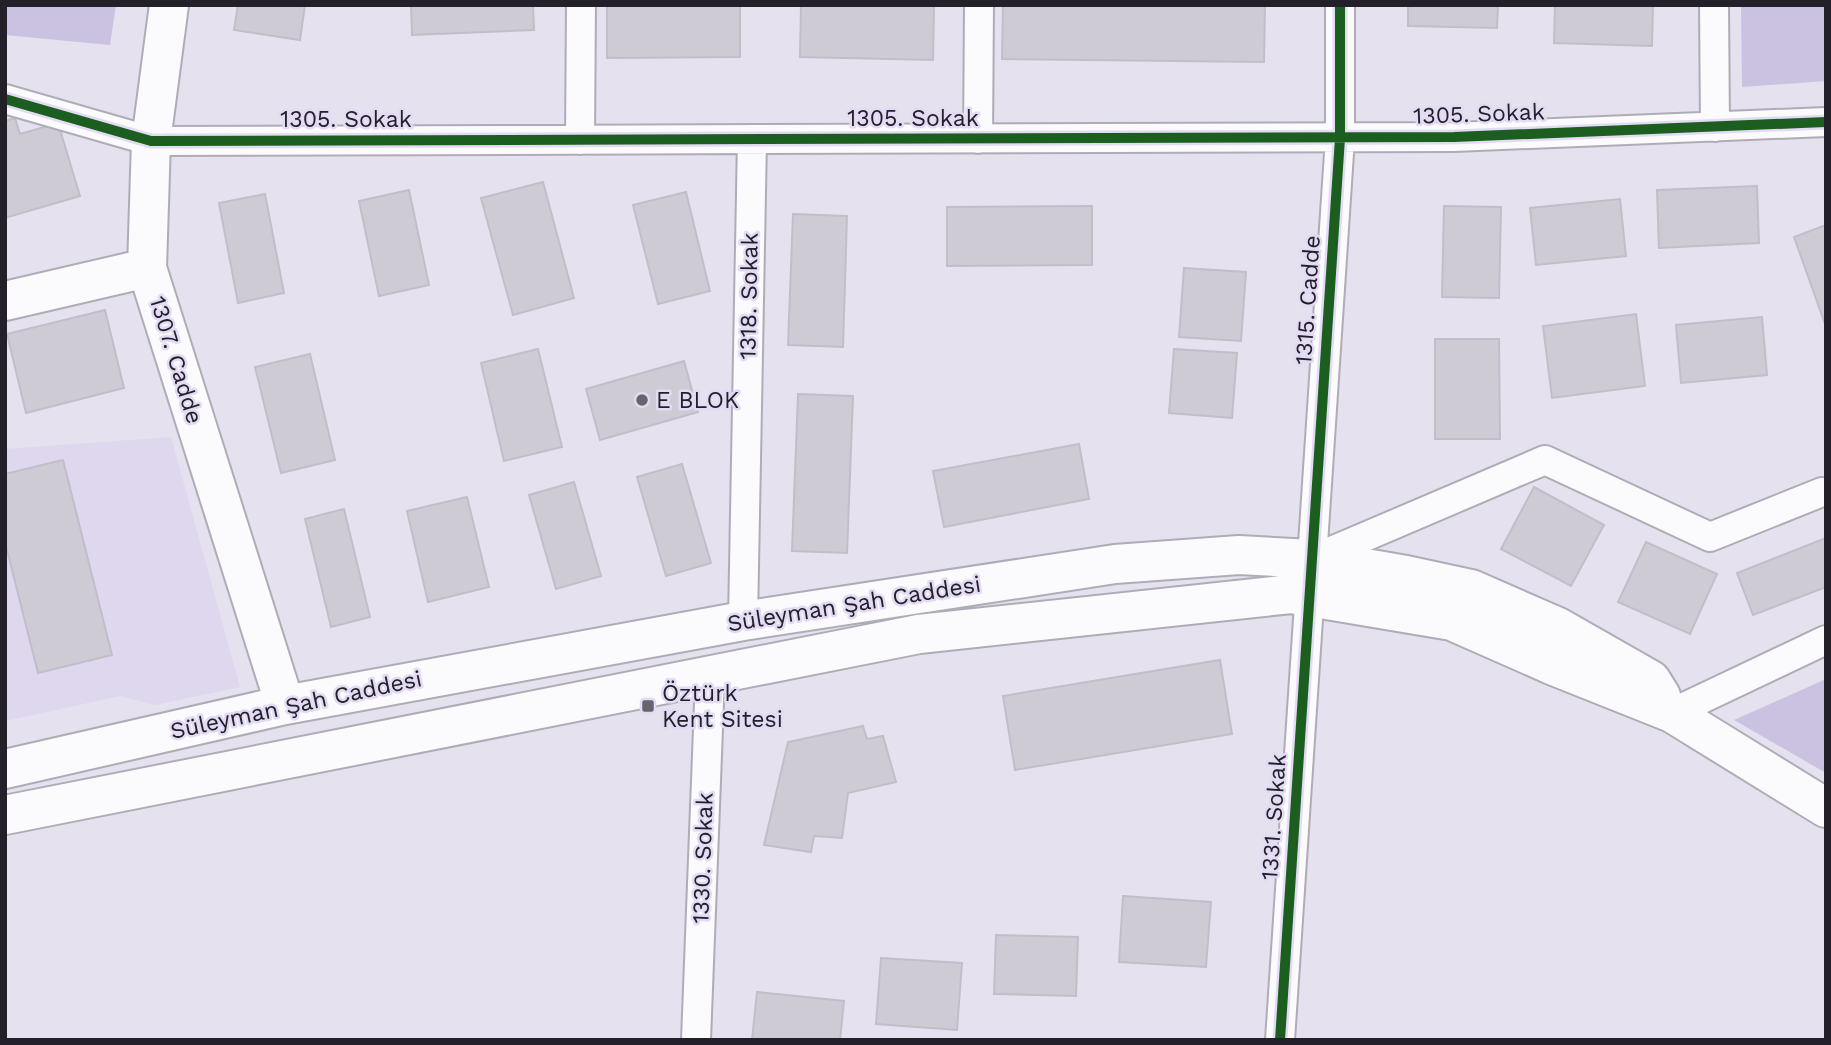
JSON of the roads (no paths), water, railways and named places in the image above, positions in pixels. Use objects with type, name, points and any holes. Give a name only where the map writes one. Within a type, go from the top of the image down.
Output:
[{"type":"main road","name":"1307. Cadde","points":[[169,5],[151,141],[147,268],[285,705]]},
{"type":"main road","points":[[5,302],[147,268]]},
{"type":"main road","name":"Süleyman Şah Caddesi","points":[[5,769],[285,705],[743,621],[1115,564],[1239,555],[1313,559],[1471,589],[1558,627],[1651,680],[1672,713]]},
{"type":"main road","name":"Süleyman Şah Caddesi","points":[[5,816],[919,634],[1291,594],[1452,621],[1554,666],[1672,713],[1826,808]]},
{"type":"street","points":[[580,140],[581,5]]},
{"type":"street","points":[[978,139],[979,5]]},
{"type":"street","name":"1315. Cadde","points":[[1310,597],[1340,138],[1340,5]]},
{"type":"street","points":[[1714,5],[1715,127]]},
{"type":"street","name":"1305. Sokak","points":[[5,99],[151,141],[1454,137],[1826,122]]},
{"type":"street","name":"1318. Sokak","points":[[743,621],[752,139]]},
{"type":"street","points":[[1313,559],[1545,460],[1710,537],[1822,492]]},
{"type":"street","name":"1331. Sokak","points":[[1278,1039],[1310,597]]},
{"type":"street","points":[[1672,713],[1826,640]]},
{"type":"street","name":"1330. Sokak","points":[[696,1040],[710,677]]},
{"type":"place","name":"E BLOK","points":[[642,400]]},
{"type":"place","name":"Öztürk Kent Sitesi","points":[[648,706]]}]
